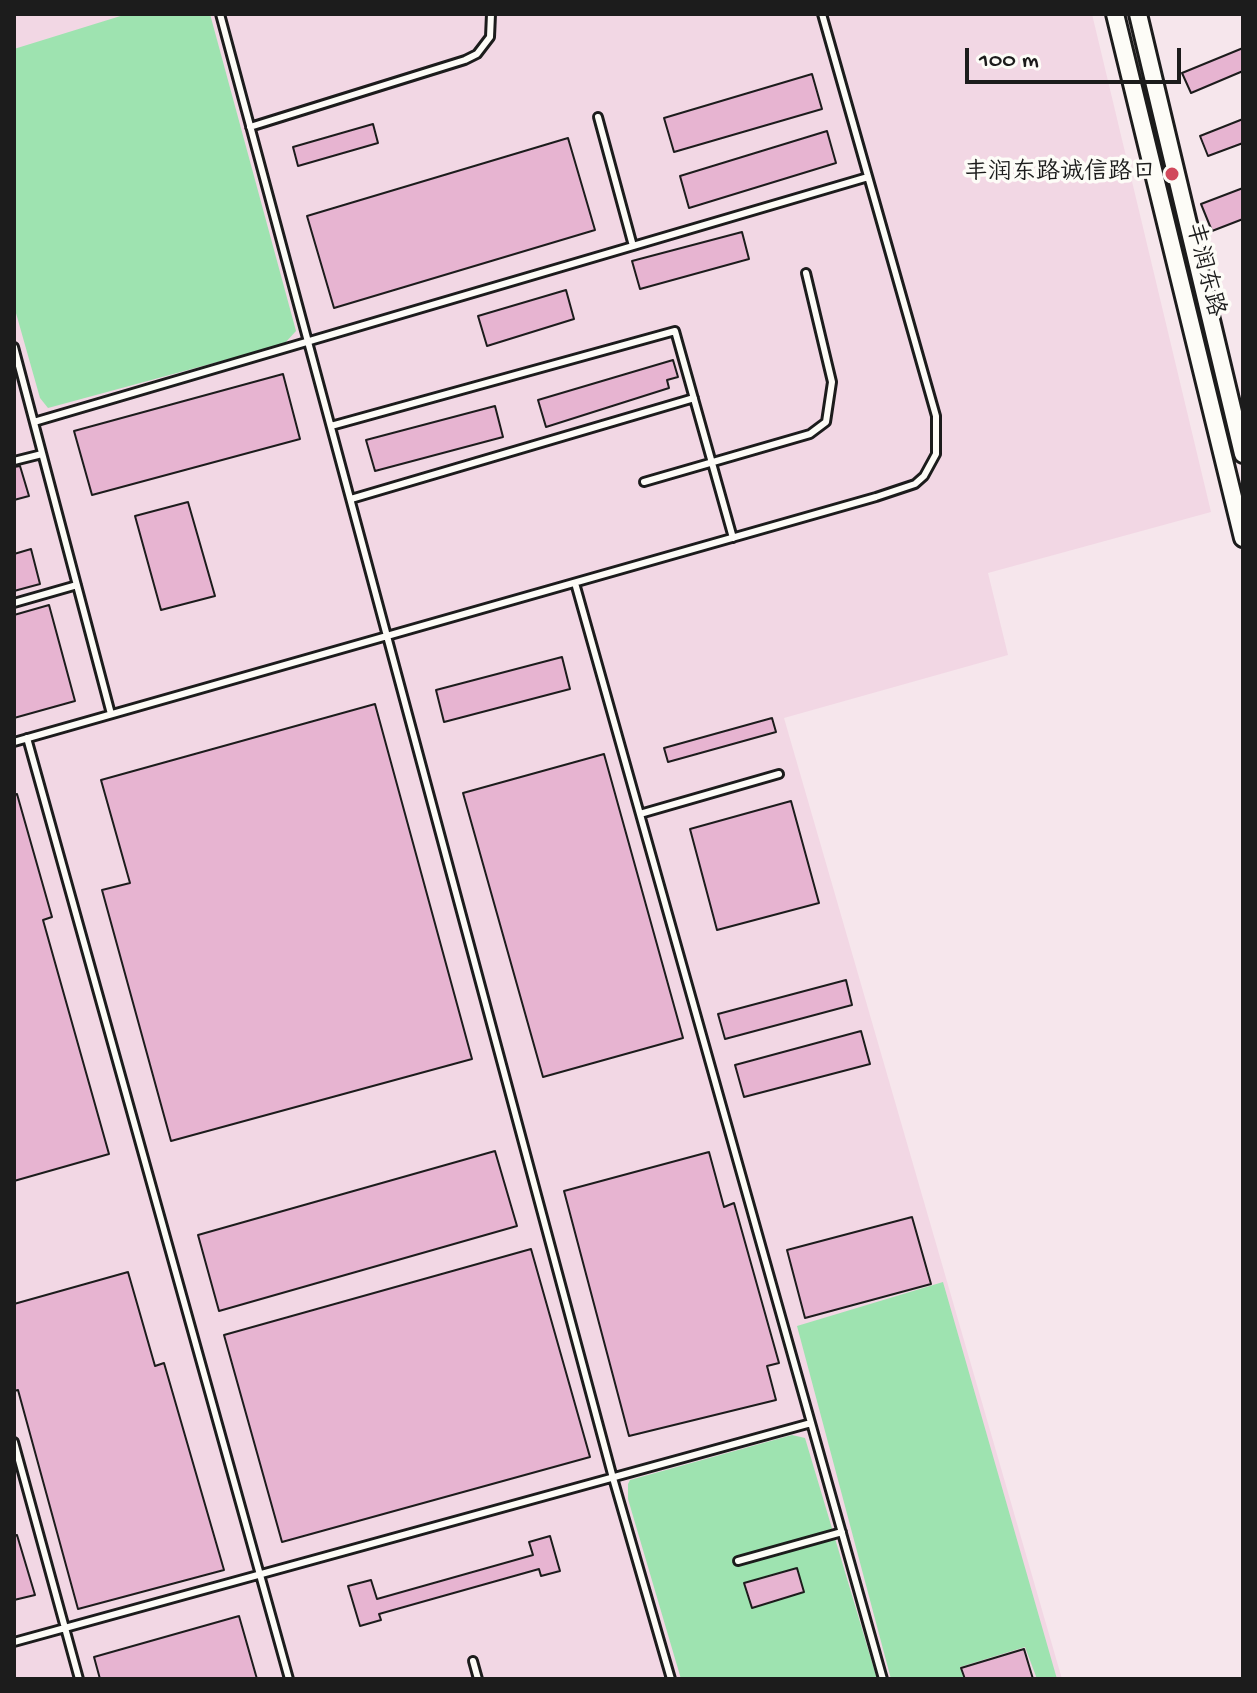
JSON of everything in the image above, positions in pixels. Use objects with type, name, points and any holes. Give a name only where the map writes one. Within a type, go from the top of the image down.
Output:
[{"type":"street","name":"丰润东路","points":[[1115,14],[1243,538]]},
{"type":"street","name":"丰润东路","points":[[1138,14],[1239,418],[1243,454]]},
{"type":"street","points":[[1216,424],[1239,418]]},
{"type":"lane","points":[[220,14],[613,1478],[671,1679]]},
{"type":"lane","points":[[250,127],[465,60],[477,54],[490,37],[491,14]]},
{"type":"lane","points":[[14,742],[733,538],[915,484],[924,476],[936,454],[936,416],[822,14]]},
{"type":"lane","points":[[598,117],[633,246]]},
{"type":"lane","points":[[34,422],[868,177]]},
{"type":"lane","points":[[644,482],[810,434],[826,422],[831,406],[832,382],[806,273]]},
{"type":"lane","points":[[331,426],[675,331],[733,538]]},
{"type":"lane","points":[[14,347],[111,714]]},
{"type":"lane","points":[[351,499],[694,398]]},
{"type":"lane","points":[[14,461],[42,454]]},
{"type":"lane","points":[[575,583],[883,1679]]},
{"type":"lane","points":[[14,603],[77,585]]},
{"type":"lane","points":[[27,738],[289,1679]]},
{"type":"lane","points":[[640,814],[779,774]]},
{"type":"lane","points":[[14,1642],[811,1423]]},
{"type":"lane","points":[[14,1442],[79,1679]]},
{"type":"lane","points":[[738,1561],[842,1532]]},
{"type":"lane","points":[[473,1661],[478,1679]]},
{"type":"shaded area","points":[[14,14],[1092,14],[1211,512],[988,573],[1008,655],[784,718],[1062,1679],[14,1679]]},
{"type":"green space","points":[[127,14],[210,14],[296,331],[284,344],[48,408],[40,398],[14,306],[14,49]]},
{"type":"green space","points":[[943,1282],[1057,1679],[1037,1679],[1025,1647],[960,1667],[964,1679],[891,1679],[797,1326]]},
{"type":"green space","points":[[792,1435],[805,1438],[877,1679],[681,1679],[628,1499],[628,1484],[630,1480]]},
{"type":"building","points":[[1243,48],[1243,71],[1191,93],[1182,73]]},
{"type":"building","points":[[812,74],[822,109],[674,152],[664,118]]},
{"type":"building","points":[[1243,119],[1243,143],[1208,156],[1200,136]]},
{"type":"building","points":[[373,124],[378,143],[298,166],[293,147]]},
{"type":"building","points":[[827,131],[836,163],[689,208],[680,176]]},
{"type":"building","points":[[568,138],[595,230],[334,308],[307,216]]},
{"type":"building","points":[[1243,188],[1243,219],[1212,231],[1201,204]]},
{"type":"building","points":[[742,232],[749,259],[640,289],[632,261]]},
{"type":"building","points":[[566,290],[574,319],[487,346],[478,316]]},
{"type":"building","points":[[673,360],[678,377],[667,380],[669,388],[546,427],[538,400]]},
{"type":"building","points":[[283,374],[300,439],[92,495],[74,431]]},
{"type":"building","points":[[495,406],[503,437],[375,471],[366,440]]},
{"type":"building","points":[[20,466],[29,496],[14,500],[14,467]]},
{"type":"building","points":[[188,502],[215,596],[161,610],[135,516]]},
{"type":"building","points":[[31,549],[40,584],[14,591],[14,554]]},
{"type":"building","points":[[49,605],[75,701],[14,718],[14,615]]},
{"type":"building","points":[[562,657],[570,689],[444,722],[436,690]]},
{"type":"building","points":[[375,704],[472,1059],[171,1141],[102,890],[130,883],[101,780]]},
{"type":"building","points":[[772,718],[776,732],[668,762],[664,748]]},
{"type":"building","points":[[604,754],[683,1038],[543,1077],[463,793]]},
{"type":"building","points":[[17,794],[52,917],[43,920],[109,1154],[14,1181],[14,795]]},
{"type":"building","points":[[791,801],[819,903],[717,930],[690,829]]},
{"type":"building","points":[[846,980],[852,1005],[725,1039],[718,1014]]},
{"type":"building","points":[[861,1031],[870,1064],[744,1097],[735,1065]]},
{"type":"building","points":[[495,1151],[517,1226],[219,1311],[198,1235]]},
{"type":"building","points":[[709,1152],[724,1207],[734,1203],[779,1363],[767,1366],[776,1400],[629,1436],[564,1191]]},
{"type":"building","points":[[912,1217],[931,1284],[805,1318],[787,1250]]},
{"type":"building","points":[[531,1249],[590,1457],[282,1542],[224,1335]]},
{"type":"building","points":[[128,1272],[155,1366],[164,1363],[224,1570],[78,1609],[18,1390],[14,1391],[14,1304]]},
{"type":"building","points":[[17,1535],[35,1595],[14,1600],[14,1536]]},
{"type":"building","points":[[550,1536],[560,1571],[541,1576],[539,1569],[379,1614],[381,1620],[360,1626],[348,1586],[371,1580],[377,1599],[533,1555],[529,1542]]},
{"type":"building","points":[[797,1568],[804,1592],[752,1608],[744,1583]]},
{"type":"building","points":[[239,1616],[257,1679],[100,1679],[94,1657]]},
{"type":"building","points":[[1024,1649],[1033,1679],[965,1679],[961,1668]]},
{"type":"place","name":"丰润东路诚信路口","points":[[1172,174]]}]
